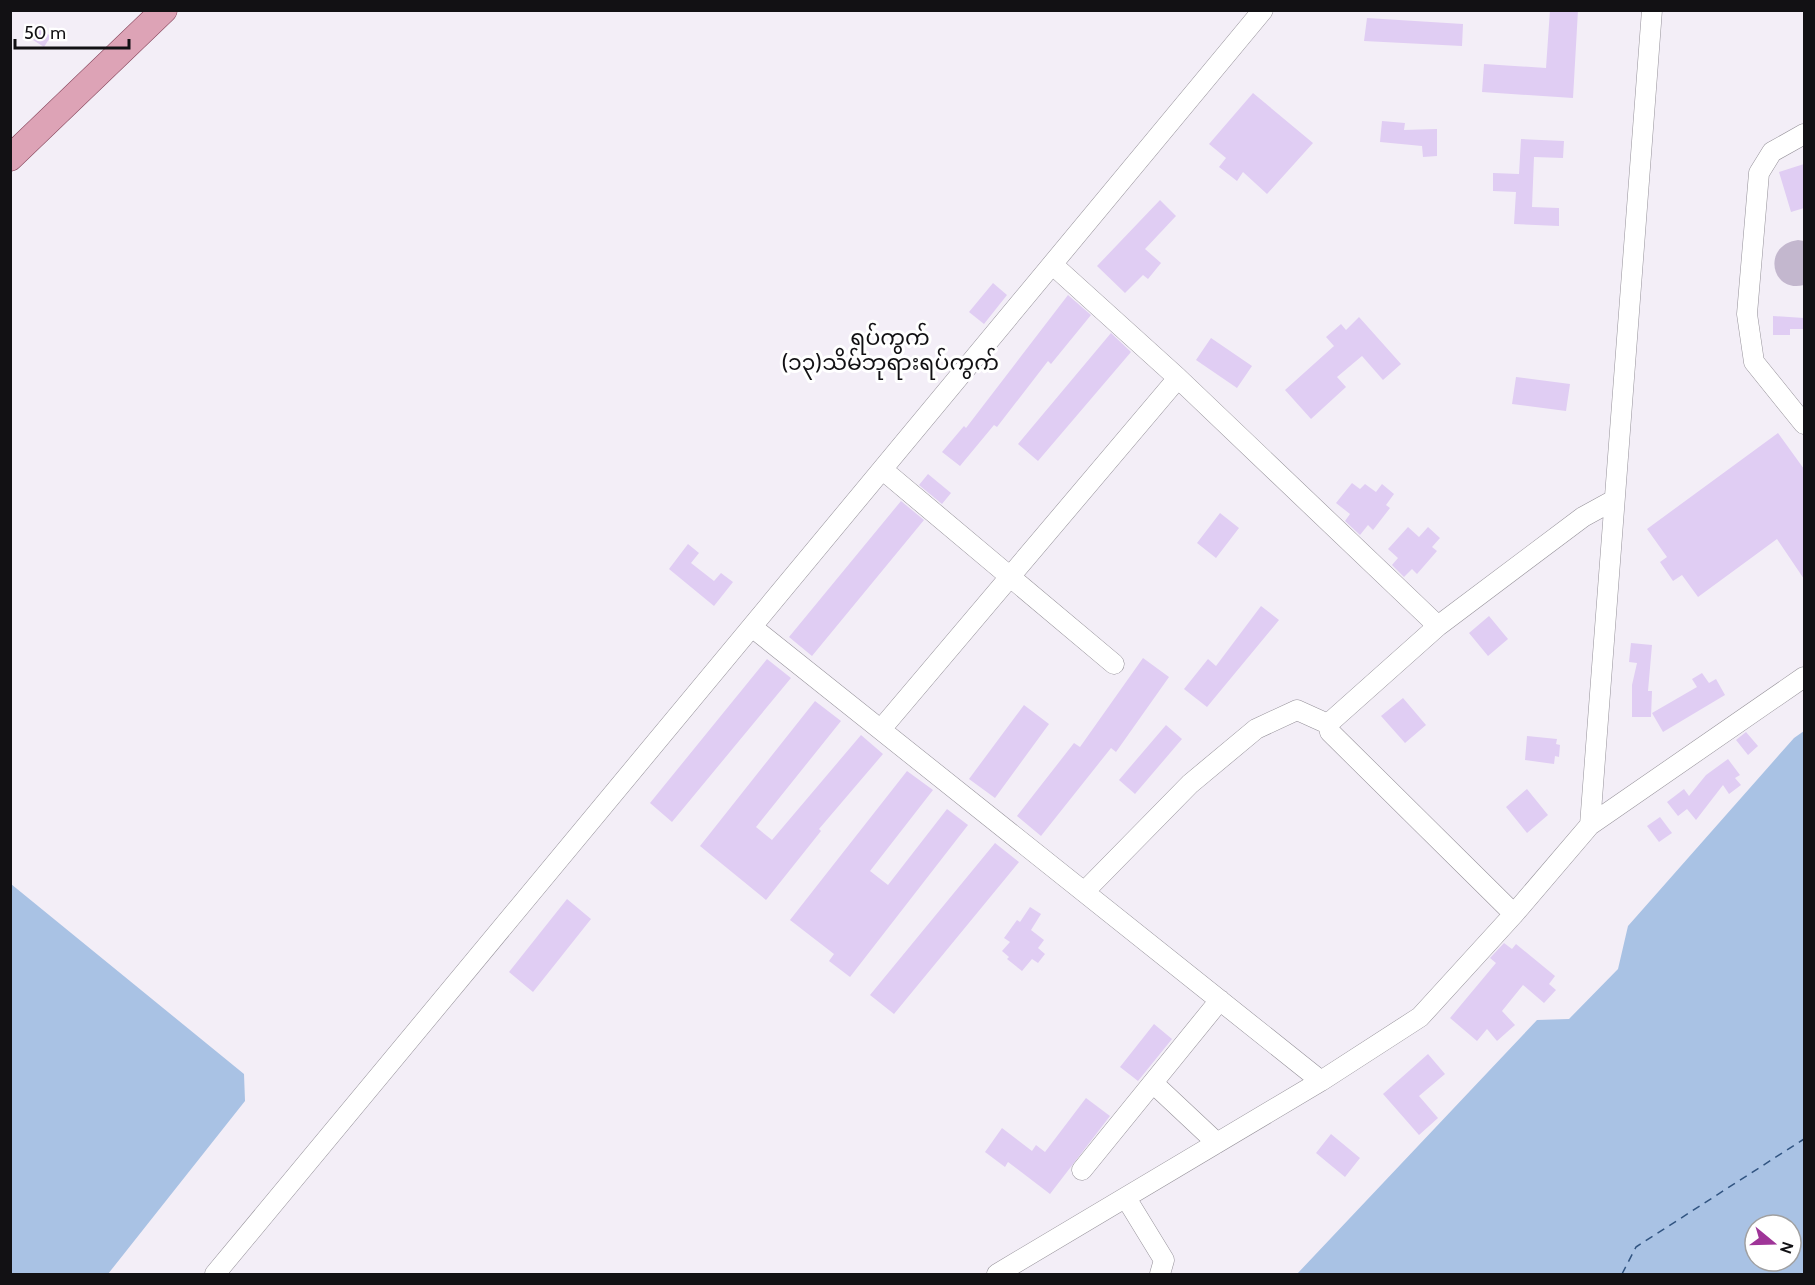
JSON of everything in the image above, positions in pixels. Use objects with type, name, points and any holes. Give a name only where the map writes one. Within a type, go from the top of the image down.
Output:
[{"type":"main road","points":[[10,158],[164,10]]},
{"type":"street","points":[[215,1275],[1263,10]]},
{"type":"street","points":[[1590,825],[1652,10]]},
{"type":"street","points":[[1804,134],[1772,152],[1759,173],[1747,314],[1754,362],[1804,424]]},
{"type":"street","points":[[1053,265],[1178,378],[1438,626]]},
{"type":"street","points":[[882,729],[1178,378]]},
{"type":"street","points":[[883,470],[1114,664]]},
{"type":"street","points":[[1328,724],[1438,626],[1583,517],[1614,500]]},
{"type":"street","points":[[752,627],[1321,1081]]},
{"type":"street","points":[[998,1275],[1321,1081],[1420,1017],[1514,915],[1590,825],[1804,677]]},
{"type":"street","points":[[1084,892],[1190,784],[1256,729],[1297,710],[1328,724]]},
{"type":"street","points":[[1328,724],[1330,732],[1514,915]]},
{"type":"street","points":[[1082,1170],[1220,1000]]},
{"type":"street","points":[[1153,1083],[1217,1143]]},
{"type":"street","points":[[1126,1198],[1164,1260],[1160,1275]]},
{"type":"shaded area","points":[[1798,240],[1804,241],[1804,285],[1793,286],[1778,276],[1775,259],[1779,250],[1786,244]]},
{"type":"water","points":[[1804,731],[1804,1274],[1297,1274],[1537,1020],[1569,1019],[1618,969],[1628,926],[1794,738]]},
{"type":"water","points":[[11,884],[244,1074],[245,1101],[108,1274],[11,1274]]},
{"type":"building","points":[[1550,10],[1578,10],[1573,98],[1482,92],[1484,64],[1546,68]]},
{"type":"building","points":[[1367,18],[1463,24],[1462,46],[1364,41]]},
{"type":"building","points":[[39,29],[51,36],[44,47],[33,40]]},
{"type":"building","points":[[1253,93],[1313,143],[1267,194],[1243,172],[1237,181],[1219,167],[1226,158],[1209,144]]},
{"type":"building","points":[[1382,121],[1405,123],[1404,130],[1437,129],[1437,156],[1423,157],[1422,146],[1380,142]]},
{"type":"building","points":[[1521,139],[1564,141],[1563,158],[1534,157],[1532,207],[1559,208],[1559,226],[1514,224],[1516,192],[1493,191],[1493,173],[1519,174]]},
{"type":"building","points":[[1804,164],[1804,208],[1791,212],[1779,172]]},
{"type":"building","points":[[1160,200],[1176,216],[1145,249],[1161,263],[1148,279],[1143,275],[1125,293],[1097,266]]},
{"type":"building","points":[[993,283],[1007,295],[984,324],[969,312]]},
{"type":"building","points":[[1068,295],[1091,315],[1051,364],[1048,361],[997,427],[994,425],[960,466],[942,452],[964,426],[966,428]]},
{"type":"building","points":[[1773,316],[1804,318],[1804,329],[1790,329],[1790,335],[1773,335]]},
{"type":"building","points":[[1359,317],[1401,364],[1383,380],[1362,356],[1337,377],[1346,387],[1311,419],[1285,390],[1334,346],[1326,337],[1341,324],[1346,330]]},
{"type":"building","points":[[1111,333],[1131,352],[1038,461],[1018,444]]},
{"type":"building","points":[[1211,338],[1252,366],[1237,388],[1196,360]]},
{"type":"building","points":[[1516,377],[1570,384],[1566,411],[1512,404]]},
{"type":"building","points":[[1778,433],[1804,469],[1804,579],[1777,539],[1698,597],[1682,575],[1673,581],[1660,562],[1667,557],[1647,529]]},
{"type":"building","points":[[928,474],[951,493],[942,504],[919,485]]},
{"type":"building","points":[[1352,483],[1360,489],[1365,484],[1376,492],[1382,484],[1394,494],[1386,505],[1390,508],[1373,530],[1368,525],[1360,535],[1345,521],[1350,514],[1336,503]]},
{"type":"building","points":[[901,501],[924,520],[812,656],[789,637]]},
{"type":"building","points":[[1220,513],[1239,528],[1216,558],[1197,543]]},
{"type":"building","points":[[1408,527],[1419,537],[1428,527],[1440,538],[1432,547],[1437,551],[1417,574],[1412,569],[1404,577],[1392,565],[1398,558],[1388,549]]},
{"type":"building","points":[[688,544],[699,553],[691,563],[714,581],[721,573],[733,582],[714,606],[669,569]]},
{"type":"building","points":[[1261,606],[1279,620],[1207,707],[1184,689],[1208,659],[1216,666]]},
{"type":"building","points":[[1489,616],[1508,639],[1488,656],[1469,633]]},
{"type":"building","points":[[1631,643],[1652,645],[1648,691],[1652,691],[1651,717],[1632,717],[1632,685],[1637,663],[1629,662]]},
{"type":"building","points":[[1143,658],[1169,677],[1116,752],[1111,748],[1041,836],[1017,816],[1074,743],[1080,747]]},
{"type":"building","points":[[767,659],[791,678],[672,822],[650,803]]},
{"type":"building","points":[[1702,673],[1709,683],[1716,679],[1725,695],[1663,732],[1652,713],[1697,687],[1692,679]]},
{"type":"building","points":[[1403,698],[1426,725],[1405,743],[1381,716]]},
{"type":"building","points":[[815,701],[841,721],[756,827],[772,840],[861,735],[883,754],[819,829],[821,831],[766,900],[700,846]]},
{"type":"building","points":[[1024,705],[1049,724],[995,798],[969,779]]},
{"type":"building","points":[[1166,725],[1182,739],[1135,794],[1119,780]]},
{"type":"building","points":[[1746,732],[1758,746],[1748,755],[1736,740]]},
{"type":"building","points":[[1527,736],[1557,739],[1556,744],[1560,745],[1559,757],[1555,756],[1554,764],[1525,760]]},
{"type":"building","points":[[1728,759],[1740,775],[1735,778],[1741,785],[1729,794],[1723,785],[1696,820],[1687,809],[1678,816],[1667,802],[1684,789],[1689,796],[1706,775]]},
{"type":"building","points":[[907,771],[933,790],[870,871],[888,885],[947,809],[968,825],[850,977],[829,961],[834,954],[790,920]]},
{"type":"building","points":[[1527,789],[1548,815],[1527,833],[1506,807]]},
{"type":"building","points":[[1660,817],[1672,833],[1659,842],[1647,826]]},
{"type":"building","points":[[995,843],[1019,862],[894,1014],[870,995]]},
{"type":"building","points":[[567,899],[591,919],[533,992],[509,972]]},
{"type":"building","points":[[1030,907],[1041,914],[1031,930],[1044,940],[1038,948],[1045,954],[1038,963],[1032,959],[1022,971],[1007,959],[1009,957],[1002,951],[1010,942],[1004,938],[1017,920],[1020,922]]},
{"type":"building","points":[[1504,943],[1512,949],[1516,944],[1555,976],[1549,984],[1556,990],[1544,1003],[1523,985],[1502,1011],[1515,1025],[1497,1041],[1487,1029],[1477,1041],[1450,1018],[1496,963],[1490,958]]},
{"type":"building","points":[[1154,1024],[1172,1039],[1138,1081],[1120,1067]]},
{"type":"building","points":[[1428,1054],[1445,1074],[1419,1096],[1438,1118],[1419,1135],[1383,1094]]},
{"type":"building","points":[[1086,1098],[1110,1116],[1050,1194],[1008,1162],[1005,1167],[985,1152],[1002,1128],[1032,1151],[1036,1145],[1045,1152]]},
{"type":"building","points":[[1331,1134],[1360,1158],[1345,1177],[1316,1153]]},
{"type":"ferry route","points":[[1622,1274],[1636,1247],[1804,1139]]},
{"type":"district","name":"ရပ်ကွက် (၁၃)သိမ်ဘုရားရပ်ကွက်","points":[[890,350]]}]
